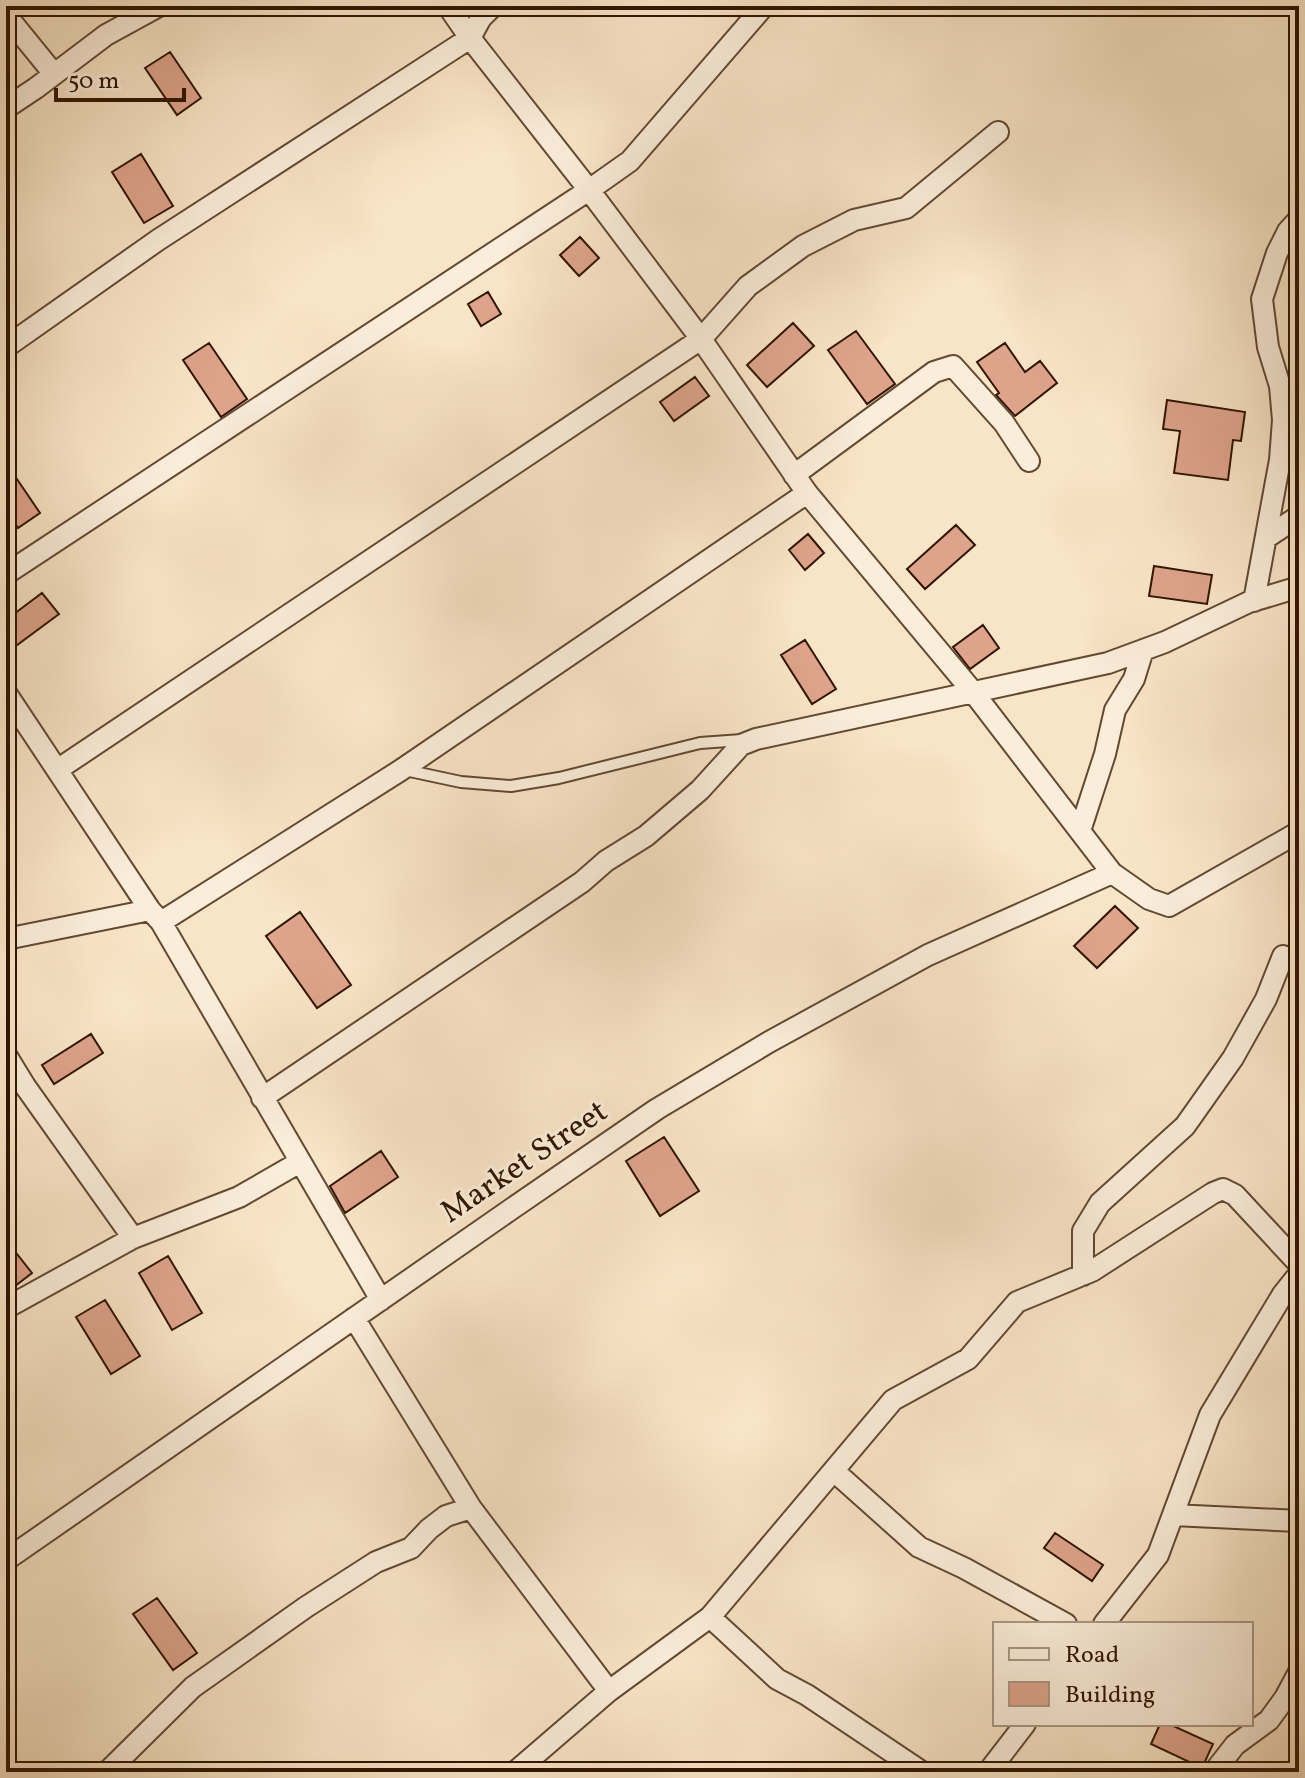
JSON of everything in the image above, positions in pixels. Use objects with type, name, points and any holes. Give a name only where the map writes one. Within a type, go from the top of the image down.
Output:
[{"type":"street","points":[[6,108],[106,35],[159,6]]},
{"type":"street","points":[[448,6],[701,339],[807,493],[973,692],[1112,873],[1149,899],[1169,906],[1299,832]]},
{"type":"street","points":[[6,347],[158,240],[470,38],[481,18],[493,6]]},
{"type":"street","points":[[6,574],[630,161],[764,6]]},
{"type":"street","points":[[6,15],[54,74]]},
{"type":"street","points":[[57,770],[701,339],[748,286],[803,246],[854,220],[906,208],[998,132]]},
{"type":"street","points":[[1254,601],[1280,460],[1283,420],[1280,386],[1268,347],[1262,299],[1277,253],[1288,231],[1299,219]]},
{"type":"street","points":[[794,475],[934,372],[953,366],[1004,423],[1029,461]]},
{"type":"street","points":[[6,939],[156,916],[401,770],[807,493]]},
{"type":"street","points":[[1266,538],[1299,516]]},
{"type":"street","points":[[262,1098],[646,836],[700,790],[741,745],[756,739],[1108,663],[1165,642],[1254,601],[1299,587]]},
{"type":"street","points":[[1080,831],[1105,754],[1115,710],[1134,679],[1143,650]]},
{"type":"street","points":[[6,693],[156,916],[381,1300]]},
{"type":"street","name":"Market Street","points":[[6,1560],[657,1109],[769,1042],[928,955],[1112,873]]},
{"type":"street","points":[[1083,1275],[1083,1231],[1100,1203],[1185,1126],[1233,1058],[1266,999],[1283,956]]},
{"type":"street","points":[[6,1055],[133,1238]]},
{"type":"street","points":[[6,1095],[25,1086]]},
{"type":"street","points":[[6,1308],[133,1238],[239,1197],[300,1162]]},
{"type":"street","points":[[515,1772],[609,1691],[710,1617],[893,1400],[968,1359],[1017,1302],[1092,1271],[1223,1189],[1235,1195],[1299,1264]]},
{"type":"street","points":[[1106,1622],[1158,1555],[1210,1415],[1291,1297],[1299,1274]]},
{"type":"street","points":[[354,1318],[471,1508],[609,1691]]},
{"type":"street","points":[[834,1471],[919,1547],[1062,1622]]},
{"type":"street","points":[[107,1772],[193,1687],[376,1562],[411,1548],[446,1516],[471,1508]]},
{"type":"street","points":[[1173,1515],[1299,1521]]},
{"type":"street","points":[[710,1617],[777,1679],[807,1695],[922,1772]]},
{"type":"street","points":[[1214,1772],[1235,1745],[1269,1720],[1299,1672]]},
{"type":"street","points":[[988,1772],[1023,1726]]},
{"type":"lane","points":[[401,770],[461,782],[511,786],[559,778],[700,743],[756,739]]},
{"type":"building","points":[[170,52],[201,98],[177,115],[145,68]]},
{"type":"building","points":[[141,154],[173,206],[144,223],[112,172]]},
{"type":"building","points":[[580,237],[599,258],[579,276],[560,255]]},
{"type":"building","points":[[488,292],[501,314],[481,326],[468,304]]},
{"type":"building","points":[[793,323],[814,346],[767,387],[747,365]]},
{"type":"building","points":[[856,331],[895,384],[867,404],[828,350]]},
{"type":"building","points":[[209,343],[247,399],[221,417],[183,360]]},
{"type":"building","points":[[1005,343],[1025,372],[1040,361],[1057,383],[1015,416],[996,395],[999,393],[977,362]]},
{"type":"building","points":[[695,377],[709,396],[674,421],[660,402]]},
{"type":"building","points":[[1167,400],[1245,412],[1241,441],[1233,440],[1228,480],[1174,473],[1180,431],[1163,429]]},
{"type":"building","points":[[6,463],[40,513],[18,528],[6,509]]},
{"type":"building","points":[[956,525],[975,545],[925,589],[907,569]]},
{"type":"building","points":[[808,534],[824,553],[805,570],[789,550]]},
{"type":"building","points":[[1154,566],[1212,575],[1207,604],[1149,596]]},
{"type":"building","points":[[42,593],[59,614],[13,648],[6,639],[6,620]]},
{"type":"building","points":[[983,625],[999,648],[970,669],[953,647]]},
{"type":"building","points":[[805,640],[836,689],[812,704],[781,655]]},
{"type":"building","points":[[1115,906],[1138,928],[1097,968],[1074,946]]},
{"type":"building","points":[[300,912],[351,985],[317,1008],[266,936]]},
{"type":"building","points":[[91,1034],[103,1053],[54,1084],[42,1065]]},
{"type":"building","points":[[664,1137],[699,1191],[660,1216],[626,1161]]},
{"type":"building","points":[[381,1151],[398,1177],[345,1213],[330,1186]]},
{"type":"building","points":[[6,1240],[32,1273],[6,1293]]},
{"type":"building","points":[[168,1256],[202,1313],[172,1330],[139,1273]]},
{"type":"building","points":[[105,1300],[140,1356],[111,1374],[76,1317]]},
{"type":"building","points":[[1055,1533],[1103,1565],[1092,1581],[1044,1548]]},
{"type":"building","points":[[157,1598],[197,1653],[173,1670],[133,1614]]},
{"type":"building","points":[[1159,1726],[1173,1726],[1213,1744],[1202,1768],[1151,1744]]}]
